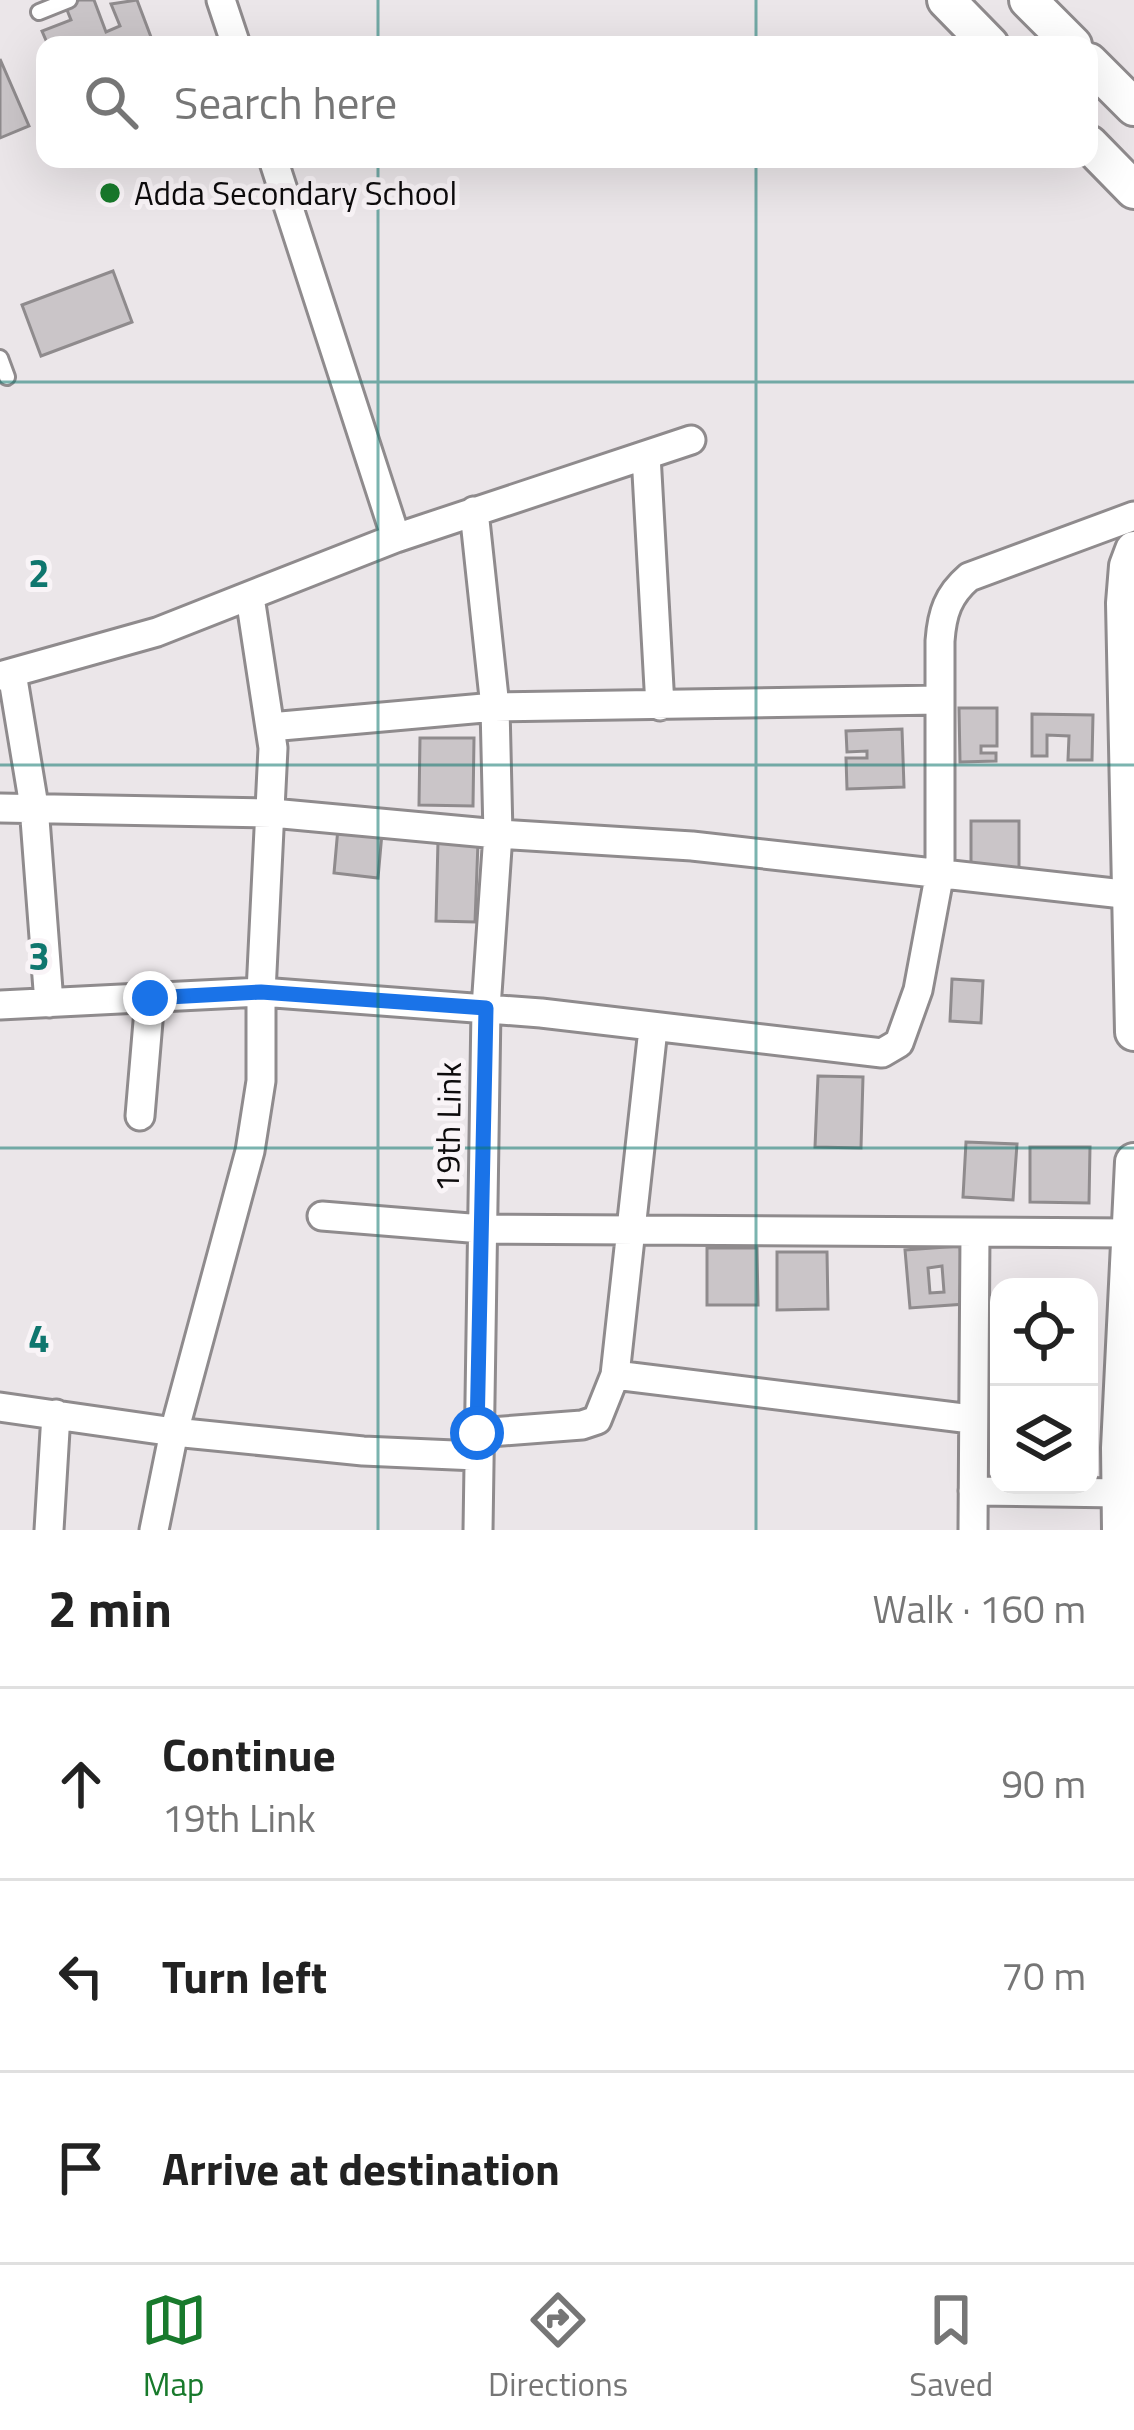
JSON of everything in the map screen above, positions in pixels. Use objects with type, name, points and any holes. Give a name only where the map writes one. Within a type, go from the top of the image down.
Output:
[{"type":"street","points":[[221,0],[233,36]]},
{"type":"street","points":[[946,0],[981,36]]},
{"type":"street","points":[[1028,0],[1063,36]]},
{"type":"street","points":[[1098,71],[1134,107]]},
{"type":"street","points":[[1098,153],[1134,190]]},
{"type":"street","points":[[276,168],[396,538]]},
{"type":"street","points":[[49,1003],[34,806],[6,674],[158,632],[396,538],[692,440]]},
{"type":"street","points":[[646,455],[660,706]]},
{"type":"street","name":"19th Link","points":[[474,511],[495,707],[498,834],[486,1008],[478,1530]]},
{"type":"street","points":[[0,1005],[261,992],[486,1008],[882,1053],[899,1043],[919,990],[940,872],[942,619],[952,591],[969,577],[1134,516]]},
{"type":"street","points":[[1134,550],[1125,603],[1134,1032]]},
{"type":"street","points":[[154,1530],[174,1432],[250,1151],[261,1082],[261,992],[272,813],[270,727],[250,597]]},
{"type":"street","points":[[270,727],[495,707],[940,700]]},
{"type":"street","points":[[0,808],[272,813],[692,846],[940,872],[1133,901]]},
{"type":"street","points":[[140,1116],[150,998]]},
{"type":"street","points":[[0,1407],[174,1432],[363,1451],[477,1445],[597,1420],[615,1375],[653,1028]]},
{"type":"street","points":[[973,1491],[1121,1512],[1134,1162]]},
{"type":"street","points":[[322,1216],[482,1229],[1130,1233]]},
{"type":"street","points":[[973,1530],[975,1232]]},
{"type":"street","points":[[615,1375],[971,1419]]},
{"type":"street","points":[[49,1530],[56,1414]]},
{"type":"lane","points":[[39,12],[69,0]]},
{"type":"lane","points":[[0,358],[7,376]]},
{"type":"building","points":[[94,0],[106,32],[120,26],[111,4],[137,0],[151,36],[44,36],[42,31],[71,20],[65,5]]},
{"type":"building","points":[[0,59],[29,126],[0,138]]},
{"type":"building","points":[[113,271],[132,322],[41,356],[22,305]]},
{"type":"building","points":[[959,708],[997,708],[997,746],[981,746],[981,753],[996,753],[996,761],[960,762]]},
{"type":"building","points":[[1032,714],[1093,715],[1092,760],[1068,760],[1069,736],[1047,735],[1047,756],[1032,756]]},
{"type":"building","points":[[902,729],[904,787],[847,789],[846,758],[867,758],[867,751],[847,752],[846,731]]},
{"type":"building","points":[[420,738],[474,738],[473,806],[419,805]]},
{"type":"building","points":[[971,821],[1019,821],[1019,870],[971,870]]},
{"type":"building","points":[[338,828],[382,833],[378,878],[334,873]]},
{"type":"building","points":[[438,841],[478,842],[475,922],[436,921]]},
{"type":"building","points":[[952,979],[983,981],[981,1023],[950,1021]]},
{"type":"building","points":[[818,1076],[863,1077],[861,1148],[815,1147]]},
{"type":"building","points":[[966,1142],[1017,1144],[1013,1200],[963,1197]]},
{"type":"building","points":[[1030,1147],[1090,1147],[1089,1203],[1030,1202]]},
{"type":"building","points":[[960,1246],[965,1304],[910,1308],[905,1250]],"holes":[[[942,1266],[944,1292],[930,1293],[928,1268]]]},
{"type":"building","points":[[707,1248],[757,1248],[758,1305],[707,1305]]},
{"type":"building","points":[[777,1252],[827,1252],[828,1309],[777,1310]]},
{"type":"place","name":"Adda Secondary School","points":[[110,193]]},
{"type":"route","points":[[150,998],[261,992],[486,1008],[477,1433]]}]
